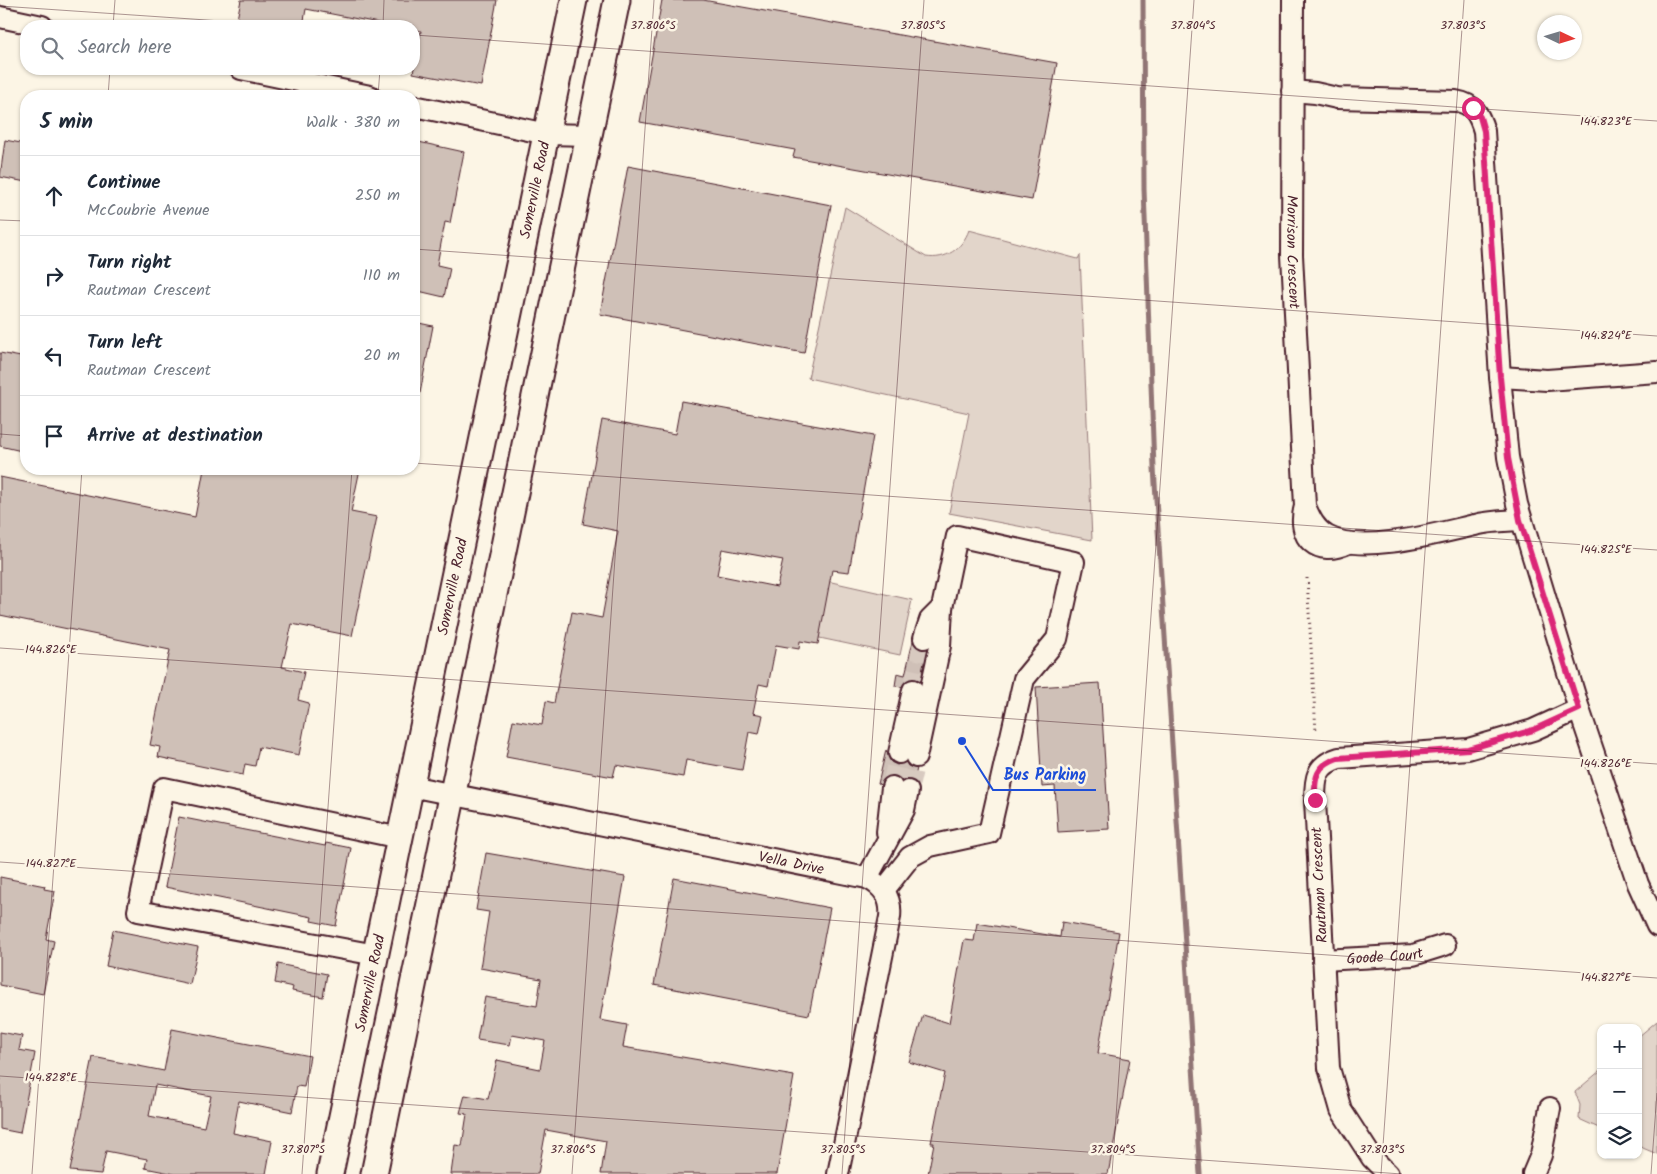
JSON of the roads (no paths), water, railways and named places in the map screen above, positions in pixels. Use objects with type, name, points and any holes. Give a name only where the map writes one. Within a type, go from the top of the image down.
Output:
[{"type":"main road","name":"Somerville Road","points":[[330,1174],[574,0]]},
{"type":"main road","points":[[374,1174],[617,0]]},
{"type":"street","name":"Morrison Crescent","points":[[1293,0],[1292,255],[1305,506],[1302,518],[1303,532],[1310,541],[1324,548],[1338,548],[1348,543],[1409,541],[1519,512]]},
{"type":"street","points":[[0,17],[20,21]]},
{"type":"street","points":[[270,75],[341,90]]},
{"type":"street","points":[[1292,98],[1456,100],[1466,102],[1480,117],[1484,131],[1501,384],[1508,458],[1519,512],[1581,715],[1638,884],[1657,926]]},
{"type":"street","points":[[420,107],[547,134],[589,134]]},
{"type":"street","points":[[1501,384],[1657,372]]},
{"type":"street","points":[[838,1174],[890,917],[890,904],[884,890],[910,857],[930,846],[986,836],[990,832],[1024,679],[1057,639],[1074,562],[957,536],[942,608],[940,646],[908,755],[913,690]]},
{"type":"street","points":[[924,638],[930,620],[942,608]]},
{"type":"street","name":"Rautman Crescent","points":[[1388,1174],[1372,1158],[1341,1110],[1329,1068],[1314,785],[1318,772],[1325,762],[1338,758],[1468,749],[1581,715]]},
{"type":"street","name":"Vella Drive","points":[[410,786],[867,878],[884,890]]},
{"type":"street","points":[[376,954],[138,911],[164,788],[400,838]]},
{"type":"street","points":[[867,878],[904,810],[900,789]]},
{"type":"street","name":"Goode Court","points":[[1323,960],[1413,955],[1445,944]]},
{"type":"street","points":[[1533,1174],[1542,1155],[1550,1108]]},
{"type":"waterway","points":[[1143,0],[1144,189],[1154,468],[1200,1174]]},
{"type":"tunnel","points":[[913,690],[924,638]]},
{"type":"tunnel","points":[[892,787],[899,753]]},
{"type":"tunnel","points":[[908,791],[916,757]]},
{"type":"place","name":"Bus Parking","points":[[962,741]]}]
